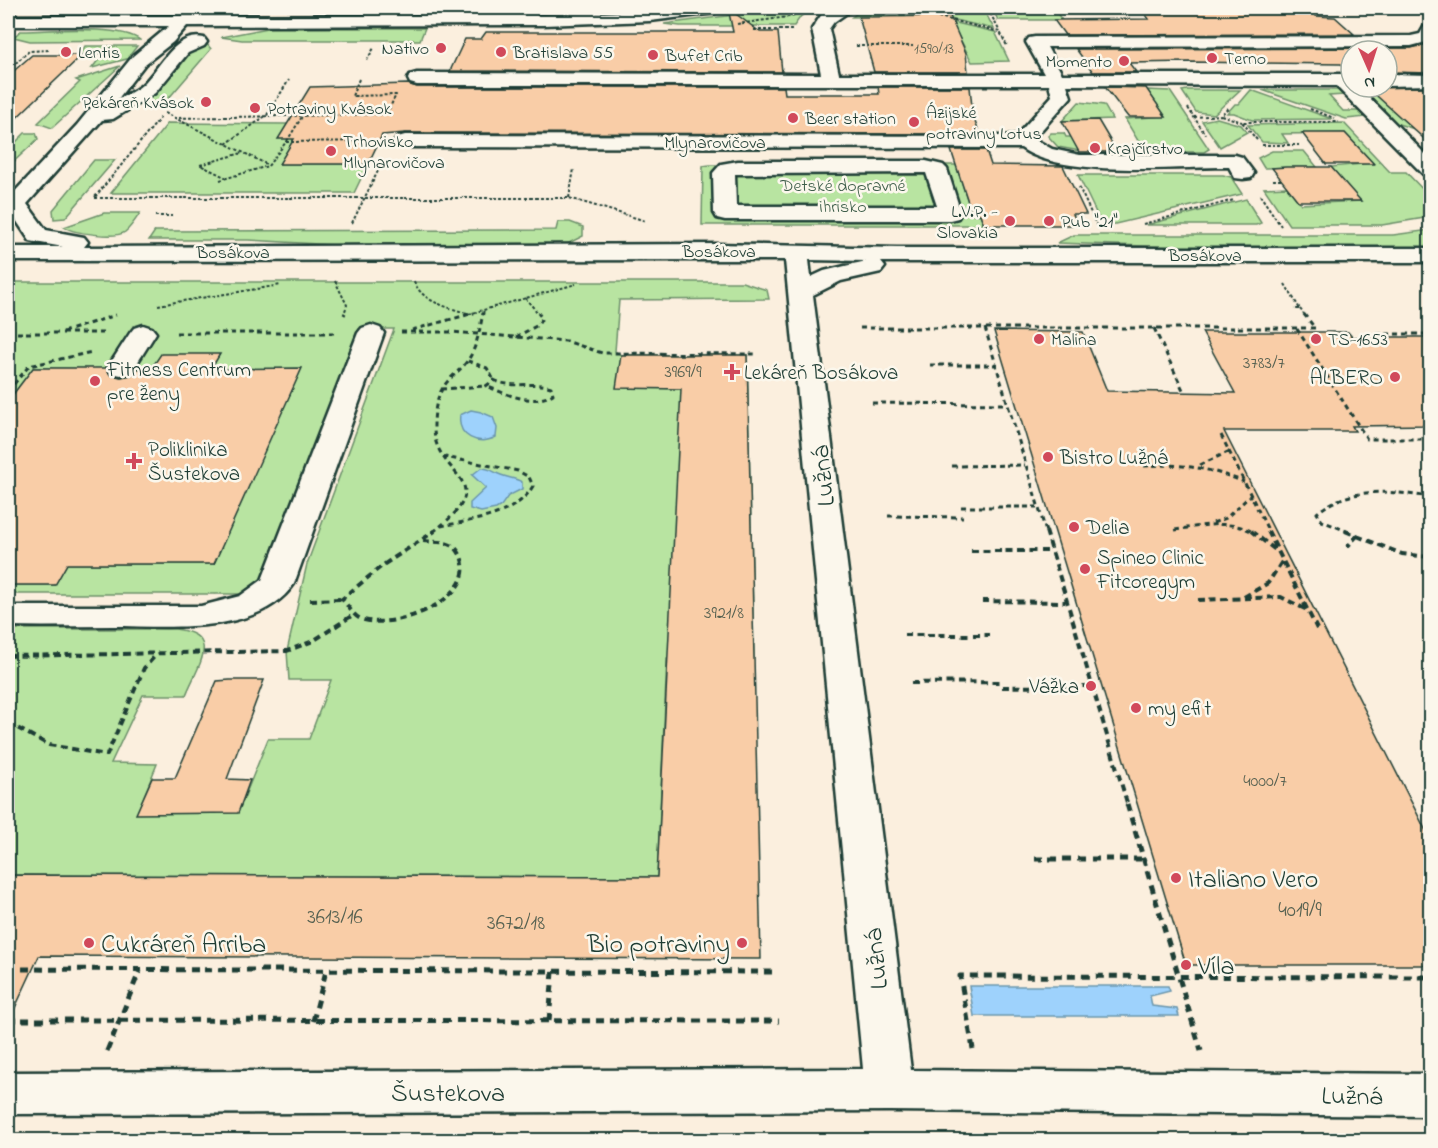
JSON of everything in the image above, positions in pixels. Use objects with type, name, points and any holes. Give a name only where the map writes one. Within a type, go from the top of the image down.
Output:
[{"type":"street","points":[[8,21],[288,21],[417,14],[614,18],[715,8]]},
{"type":"street","points":[[831,79],[820,29],[828,18],[846,8]]},
{"type":"street","points":[[84,129],[148,89],[174,43],[182,21]]},
{"type":"street","points":[[131,252],[38,236],[10,207],[84,129],[139,60],[174,43],[288,21]]},
{"type":"street","points":[[1026,142],[1026,135],[1062,97],[1056,79],[1035,42],[1411,41],[1427,37],[1431,31]]},
{"type":"street","points":[[417,79],[1339,80]]},
{"type":"street","points":[[1399,80],[1431,80]]},
{"type":"street","points":[[1364,99],[1431,170]]},
{"type":"street","name":"Mlynarovičova","points":[[405,141],[1026,142],[1044,153],[1080,161],[1235,161],[1242,173]]},
{"type":"street","points":[[879,166],[887,198]]},
{"type":"street","points":[[786,207],[769,198],[745,190],[724,173],[728,168],[784,172],[879,166],[926,167],[936,169],[932,188],[950,213],[887,198],[725,213],[745,190],[784,172],[808,182],[814,191],[786,207]]},
{"type":"street","name":"Bosákova","points":[[8,254],[131,252],[460,254],[799,270],[833,276],[873,267],[1431,267]]},
{"type":"street","name":"Bosákova","points":[[8,269],[799,270],[909,255],[1431,255]]},
{"type":"street","name":"Lužná","points":[[799,270],[889,1090],[1431,1095]]},
{"type":"street","points":[[8,616],[201,616],[241,607],[270,591],[277,584],[363,333]]},
{"type":"street","points":[[121,367],[140,338]]},
{"type":"street","name":"Šustekova","points":[[8,1093],[889,1090]]},
{"type":"path","points":[[988,9],[993,8]]},
{"type":"path","points":[[907,9],[1000,32]]},
{"type":"path","points":[[988,9],[1008,49]]},
{"type":"path","points":[[865,10],[1016,9]]},
{"type":"path","points":[[736,24],[798,16]]},
{"type":"path","points":[[367,60],[377,42]]},
{"type":"path","points":[[852,46],[913,46]]},
{"type":"path","points":[[8,70],[29,51],[37,51]]},
{"type":"path","points":[[359,79],[352,96],[396,95],[386,114]]},
{"type":"path","points":[[1167,79],[1209,140]]},
{"type":"path","points":[[226,144],[267,115],[289,80]]},
{"type":"path","points":[[1266,151],[1242,122],[1346,122],[1303,106]]},
{"type":"path","points":[[169,198],[95,198],[165,112],[268,166]]},
{"type":"path","points":[[174,118],[394,114]]},
{"type":"path","points":[[220,180],[268,166],[303,115]]},
{"type":"path","points":[[1194,117],[1221,115]]},
{"type":"path","points":[[286,142],[405,141]]},
{"type":"path","points":[[1262,145],[1299,145]]},
{"type":"path","points":[[227,178],[200,165],[242,152]]},
{"type":"path","points":[[569,198],[575,166]]},
{"type":"path","points":[[1242,173],[1285,231]]},
{"type":"path","points":[[1136,226],[1258,194]]},
{"type":"path","points":[[155,216],[172,216]]},
{"type":"path","points":[[334,281],[347,305],[343,318],[363,333]]},
{"type":"path","points":[[414,281],[415,288],[422,295],[470,314]]},
{"type":"path","points":[[158,306],[290,283]]},
{"type":"path","points":[[860,328],[1315,328],[1284,283]]},
{"type":"path","points":[[406,332],[578,284]]},
{"type":"path","points":[[514,338],[538,325],[542,318],[540,312],[529,305],[525,298]]},
{"type":"path","points":[[1294,309],[1300,309]]},
{"type":"path","points":[[423,541],[452,545],[460,554],[466,565],[465,574],[455,590],[419,615],[380,622],[364,620],[353,615],[342,599],[390,560],[423,541],[454,515],[462,502],[465,490],[462,477],[438,451],[434,436],[436,402],[441,389],[468,361],[484,310]]},
{"type":"path","points":[[61,334],[78,326],[123,312]]},
{"type":"path","points":[[985,328],[1213,1093]]},
{"type":"path","points":[[1154,328],[1184,392]]},
{"type":"path","points":[[1297,329],[1367,439],[1431,439]]},
{"type":"path","points":[[8,333],[140,338],[451,332],[566,341],[602,353],[756,354]]},
{"type":"path","points":[[1377,334],[1431,334]]},
{"type":"path","points":[[8,391],[29,366],[140,338]]},
{"type":"path","points":[[441,389],[486,386],[512,397],[529,400],[544,400],[553,394],[551,387],[538,384],[515,386],[494,380],[487,368],[468,361]]},
{"type":"path","points":[[930,365],[996,365]]},
{"type":"path","points":[[486,386],[494,380]]},
{"type":"path","points":[[872,403],[1007,404]]},
{"type":"path","points":[[1221,435],[1317,629]]},
{"type":"path","points":[[1199,465],[1230,451]]},
{"type":"path","points":[[441,526],[469,521],[517,506],[530,495],[533,486],[529,477],[518,471],[443,457]]},
{"type":"path","points":[[1144,466],[1170,463],[1199,465],[1245,482]]},
{"type":"path","points":[[952,466],[1025,465]]},
{"type":"path","points":[[1431,497],[1410,493],[1371,492],[1343,496],[1326,503],[1317,513],[1322,521],[1402,555],[1419,558],[1431,557]]},
{"type":"path","points":[[1175,530],[1227,518],[1251,495]]},
{"type":"path","points":[[961,507],[1037,507]]},
{"type":"path","points":[[888,516],[963,517]]},
{"type":"path","points":[[1212,523],[1248,530],[1279,552]]},
{"type":"path","points":[[1347,547],[1357,536]]},
{"type":"path","points":[[971,551],[1050,551]]},
{"type":"path","points":[[1240,598],[1259,591],[1274,580],[1283,560]]},
{"type":"path","points":[[1198,600],[1281,597],[1308,611]]},
{"type":"path","points":[[982,601],[1065,602]]},
{"type":"path","points":[[8,656],[287,651],[313,641],[353,615]]},
{"type":"path","points":[[904,635],[989,635]]},
{"type":"path","points":[[8,723],[49,745],[107,754],[144,668],[156,655]]},
{"type":"path","points":[[911,683],[1091,686]]},
{"type":"path","points":[[1035,859],[1142,859]]},
{"type":"path","points":[[8,969],[776,972]]},
{"type":"path","points":[[90,1093],[140,970]]},
{"type":"path","points":[[313,1021],[326,971]]},
{"type":"path","points":[[549,1021],[553,972]]},
{"type":"path","points":[[980,1091],[960,976],[1431,977]]},
{"type":"path","points":[[8,1020],[779,1021]]},
{"type":"green space","points":[[441,8],[663,8],[453,14],[455,11]]},
{"type":"green space","points":[[766,8],[816,8],[801,16],[794,26],[664,24],[726,16]]},
{"type":"green space","points":[[1022,8],[1053,8],[1062,20],[998,20],[993,10],[1019,13],[1026,11]]},
{"type":"green space","points":[[860,11],[904,11],[995,32],[1009,61],[972,62],[959,37],[913,38],[906,16],[852,17]]},
{"type":"green space","points":[[915,11],[981,11],[985,12],[994,29]]},
{"type":"green space","points":[[268,28],[425,28],[420,40],[242,40],[221,37]]},
{"type":"green space","points":[[101,30],[130,35],[140,40],[30,41],[14,37],[20,31]]},
{"type":"green space","points":[[201,44],[207,44],[211,49],[162,106],[135,105],[178,69],[193,49]]},
{"type":"green space","points":[[85,46],[137,46],[127,59],[92,68],[103,54],[81,54]]},
{"type":"green space","points":[[120,66],[52,128],[38,123],[80,82],[76,80]]},
{"type":"green space","points":[[1147,90],[1170,91],[1209,149],[1204,152],[1117,152],[1115,149],[1143,149],[1125,119],[1165,116]]},
{"type":"green space","points":[[1240,90],[1214,114],[1196,112],[1182,91]]},
{"type":"green space","points":[[1251,90],[1332,119],[1252,120],[1234,113],[1227,113],[1235,104],[1239,104]]},
{"type":"green space","points":[[1262,90],[1339,90],[1339,95],[1329,96],[1343,111],[1362,111],[1367,117],[1346,119]]},
{"type":"green space","points":[[1371,99],[1391,99],[1421,131],[1395,123]]},
{"type":"green space","points":[[1079,102],[1104,105],[1112,119],[1062,121]]},
{"type":"green space","points":[[1217,118],[1241,125],[1247,132],[1220,147],[1202,121]]},
{"type":"green space","points":[[168,123],[288,124],[294,139],[280,164],[368,164],[354,193],[111,193]]},
{"type":"green space","points":[[1344,123],[1390,172],[1406,172],[1430,197],[1430,217],[1382,225],[1289,225],[1264,188],[1287,187],[1301,204],[1360,201],[1331,167],[1373,163],[1345,133],[1282,134],[1288,143],[1262,142],[1248,125]]},
{"type":"green space","points":[[25,133],[36,133],[38,139],[8,167],[8,150]]},
{"type":"green space","points":[[1051,133],[1064,133],[1066,137],[1078,137],[1086,152],[1058,147],[1048,136]]},
{"type":"green space","points":[[1272,151],[1304,151],[1317,167],[1264,168],[1258,158]]},
{"type":"green space","points":[[94,160],[115,160],[65,218],[54,219],[53,210]]},
{"type":"green space","name":"Detské dopravné ihrisko","points":[[956,165],[972,214],[980,214],[984,225],[702,225],[703,166]]},
{"type":"green space","points":[[1078,175],[1223,175],[1231,177],[1242,194],[1111,225],[1100,221]]},
{"type":"green space","points":[[1246,199],[1261,223],[1256,225],[1146,225]]},
{"type":"green space","points":[[104,213],[140,213],[129,228],[120,234],[94,234],[64,227]]},
{"type":"green space","points":[[558,222],[570,222],[583,227],[583,236],[561,247],[371,247],[248,240],[149,240],[155,231],[556,230]]},
{"type":"green space","points":[[1430,230],[1430,247],[1174,247],[1057,243],[1074,235],[1393,235]]},
{"type":"green space","points":[[8,282],[742,282],[767,290],[769,299],[619,300],[615,351],[621,355],[747,355],[754,658],[667,658],[657,877],[8,875],[8,629],[175,629],[190,632],[199,638],[203,645],[203,653],[186,695],[143,695],[111,763],[157,764],[137,813],[238,813],[268,739],[309,739],[331,680],[289,680],[287,651],[307,564],[394,329],[359,329],[263,586],[245,594],[8,594],[8,585],[55,585],[67,564],[214,564],[211,369],[219,355],[151,369],[33,368],[8,401]]},
{"type":"water","points":[[471,410],[493,417],[497,428],[496,437],[489,440],[476,440],[465,434],[460,423],[460,415]]},
{"type":"water","points":[[481,468],[490,469],[522,482],[522,489],[508,496],[496,509],[481,512],[470,509],[470,503],[486,488],[472,475]]},
{"type":"water","points":[[969,986],[1168,986],[1170,991],[1150,996],[1152,1006],[1177,1009],[1179,1016],[974,1016]]},
{"type":"building","points":[[728,8],[760,32],[778,32],[782,72],[450,71],[465,39],[481,39],[486,32],[733,32]]},
{"type":"building","points":[[1141,8],[1288,8],[1292,11],[1310,11],[1316,16],[1335,17],[1354,34],[1065,35],[1054,20],[1149,19]]},
{"type":"building","points":[[950,16],[966,53],[968,72],[874,72],[859,17]]},
{"type":"building","points":[[1431,45],[1431,73],[1399,72],[1399,48]]},
{"type":"building","points":[[1339,48],[1339,64],[1129,63],[1136,72],[1093,72],[1076,49]]},
{"type":"building","points":[[32,55],[82,55],[8,126],[8,76]]},
{"type":"building","points":[[408,84],[417,87],[784,87],[785,94],[879,94],[878,87],[970,87],[973,117],[980,134],[405,133],[382,135],[368,164],[279,164],[294,139],[278,139],[310,87]]},
{"type":"building","points":[[1105,87],[1146,88],[1166,117],[1128,117]]},
{"type":"building","points":[[1399,87],[1431,87],[1431,145],[1380,99],[1399,99]]},
{"type":"building","points":[[1098,120],[1117,152],[1079,152],[1062,121]]},
{"type":"building","points":[[1302,133],[1345,133],[1374,164],[1326,164]]},
{"type":"building","points":[[951,150],[986,150],[991,165],[1063,166],[1086,214],[1073,214],[1078,225],[984,225],[980,214],[972,214]]},
{"type":"building","points":[[1331,167],[1361,201],[1298,201],[1272,168]]},
{"type":"building","points":[[994,331],[1083,332],[1107,391],[1235,393],[1202,332],[1348,332],[1352,337],[1431,337],[1431,425],[1352,426],[1355,431],[1224,431],[1431,841],[1431,965],[1186,965]]},
{"type":"building","name":"Poliklinika Šustekova","points":[[161,354],[220,354],[211,369],[302,368],[214,564],[67,564],[55,585],[8,585],[8,401],[33,368],[106,368],[111,375],[121,377],[131,375],[136,369],[151,369]]},
{"type":"building","points":[[621,355],[747,355],[761,959],[39,956],[8,1023],[8,875],[657,877],[681,389],[616,388]]},
{"type":"building","points":[[264,680],[227,779],[250,780],[238,813],[136,814],[152,778],[175,778],[217,681]]},
{"type":"place","name":"Nativo","points":[[441,48]]},
{"type":"place","name":"Lentis","points":[[66,52]]},
{"type":"place","name":"Bratislava 55","points":[[501,52]]},
{"type":"place","name":"Bufet Crib","points":[[653,55]]},
{"type":"place","name":"Terno","points":[[1212,58]]},
{"type":"place","name":"Momento","points":[[1124,61]]},
{"type":"place","name":"Pekáreň Kvások","points":[[206,102]]},
{"type":"place","name":"Potraviny Kvások","points":[[255,108]]},
{"type":"place","name":"Beer station","points":[[793,118]]},
{"type":"place","name":"Ázijské potraviny Lotus","points":[[914,122]]},
{"type":"place","name":"Krajčírstvo","points":[[1095,148]]},
{"type":"place","name":"Trhovisko Mlynarovičova","points":[[331,151]]},
{"type":"place","name":"L.V.P. - Slovakia","points":[[1010,221]]},
{"type":"place","name":"Pub \"21\"","points":[[1049,221]]},
{"type":"place","name":"Malina","points":[[1039,339]]},
{"type":"place","name":"TS-1653","points":[[1316,339]]},
{"type":"place","name":"Lekáreň Bosákova","points":[[732,372]]},
{"type":"place","name":"ALBERO","points":[[1395,377]]},
{"type":"place","name":"Fitness Centrum pre ženy","points":[[95,381]]},
{"type":"place","name":"Bistro Lužná","points":[[1048,457]]},
{"type":"place","name":"Poliklinika Šustekova","points":[[134,461]]},
{"type":"place","name":"Delia","points":[[1074,527]]},
{"type":"place","name":"Spineo Clinic Fitcoregym","points":[[1085,569]]},
{"type":"place","name":"Vážka","points":[[1091,686]]},
{"type":"place","name":"my efit","points":[[1136,708]]},
{"type":"place","name":"Italiano Vero","points":[[1176,878]]},
{"type":"place","name":"Cukráreň Arriba","points":[[89,943]]},
{"type":"place","name":"Bio potraviny","points":[[742,943]]},
{"type":"place","name":"Víla","points":[[1186,965]]}]
